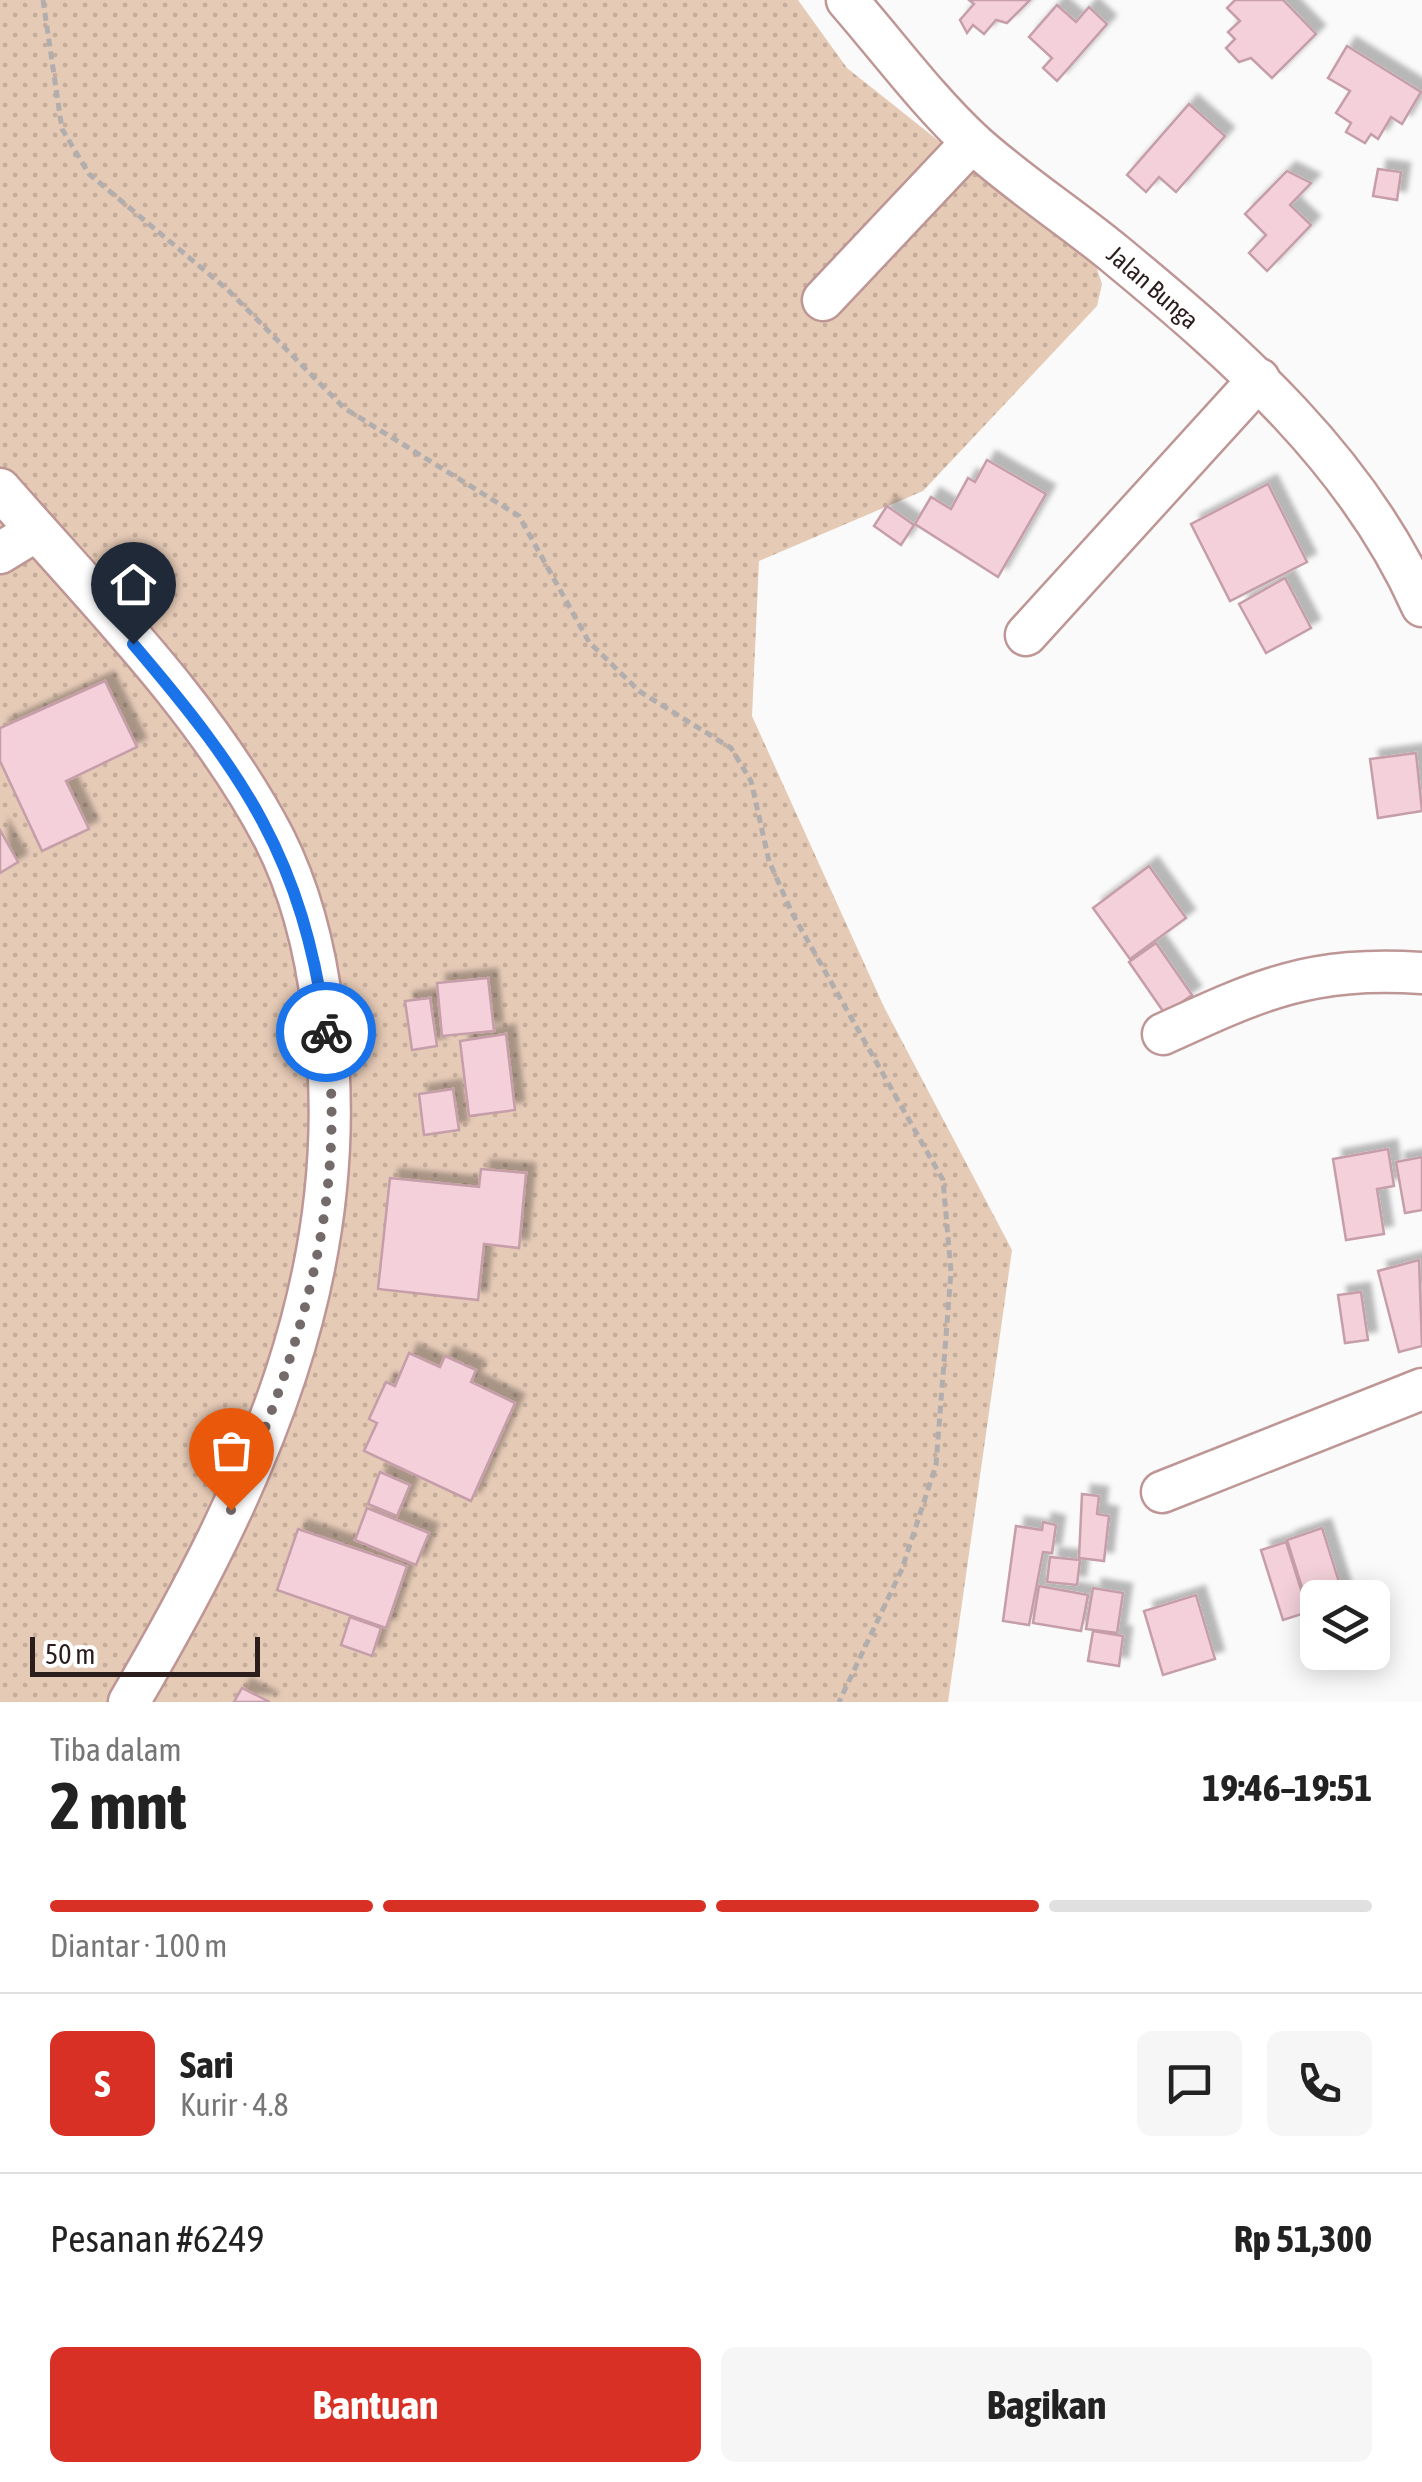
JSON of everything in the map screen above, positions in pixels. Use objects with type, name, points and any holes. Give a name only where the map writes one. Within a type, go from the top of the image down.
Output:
[{"type":"street","name":"Jalan Bunga","points":[[847,0],[972,142],[1116,254],[1259,379],[1317,442],[1374,518],[1422,606]]},
{"type":"street","points":[[823,300],[972,142]]},
{"type":"street","points":[[1026,635],[1259,379]]},
{"type":"street","points":[[0,488],[205,728],[276,842],[314,953],[329,1054],[332,1120],[325,1223],[302,1332],[274,1412],[202,1577],[129,1702]]},
{"type":"street","points":[[0,553],[36,531]]},
{"type":"street","points":[[1164,1034],[1248,994],[1306,976],[1379,970],[1422,972]]},
{"type":"street","points":[[1162,1492],[1422,1390]]},
{"type":"path","points":[[43,0],[62,129],[89,174],[228,290],[344,408],[519,516],[589,642],[640,691],[731,748],[751,780],[769,861],[792,913],[943,1180],[952,1272],[936,1466],[902,1569],[839,1702]]},
{"type":"shaded area","points":[[0,0],[798,0],[847,68],[1096,266],[1102,284],[1097,306],[923,491],[759,561],[752,716],[884,1007],[1012,1250],[948,1702],[0,1702]]},
{"type":"building","points":[[969,0],[1030,0],[1007,23],[996,20],[984,34],[973,25],[967,33],[960,20],[974,4]]},
{"type":"building","points":[[1235,0],[1283,0],[1316,34],[1272,78],[1251,58],[1239,62],[1226,48],[1235,39],[1228,32],[1240,21],[1227,8]]},
{"type":"building","points":[[1057,5],[1076,22],[1089,7],[1107,24],[1057,81],[1043,68],[1052,58],[1029,37]]},
{"type":"building","points":[[1347,46],[1421,92],[1402,124],[1391,117],[1378,139],[1371,134],[1365,143],[1346,132],[1351,123],[1336,113],[1350,91],[1328,78]]},
{"type":"building","points":[[1189,104],[1225,136],[1176,192],[1159,177],[1146,192],[1127,175]]},
{"type":"building","points":[[1378,169],[1401,172],[1397,200],[1373,196]]},
{"type":"building","points":[[1287,171],[1311,183],[1290,205],[1311,225],[1267,271],[1249,253],[1266,235],[1245,214]]},
{"type":"building","points":[[987,460],[1046,494],[998,577],[915,524],[931,497],[951,509],[968,478],[975,482]]},
{"type":"building","points":[[1268,484],[1307,562],[1230,601],[1191,524]]},
{"type":"building","points":[[887,506],[914,525],[901,545],[874,526]]},
{"type":"building","points":[[1285,578],[1311,628],[1266,653],[1239,604]]},
{"type":"building","points":[[105,681],[137,747],[66,781],[89,829],[42,851],[0,761],[0,728]]},
{"type":"building","points":[[1416,753],[1422,811],[1378,818],[1370,759]]},
{"type":"building","points":[[0,830],[18,862],[0,873]]},
{"type":"building","points":[[1149,866],[1186,918],[1130,959],[1093,908]]},
{"type":"building","points":[[1156,943],[1192,995],[1165,1014],[1129,962]]},
{"type":"building","points":[[488,978],[494,1031],[442,1036],[437,983]]},
{"type":"building","points":[[430,998],[437,1046],[412,1050],[405,1001]]},
{"type":"building","points":[[506,1034],[515,1110],[469,1116],[460,1041]]},
{"type":"building","points":[[453,1089],[459,1130],[424,1135],[419,1094]]},
{"type":"building","points":[[1388,1149],[1394,1186],[1377,1189],[1384,1234],[1346,1240],[1333,1159]]},
{"type":"building","points":[[1422,1157],[1422,1210],[1405,1213],[1396,1162]]},
{"type":"building","points":[[481,1169],[526,1173],[519,1248],[484,1244],[478,1300],[378,1289],[390,1178],[479,1187]]},
{"type":"building","points":[[1419,1260],[1422,1346],[1399,1352],[1378,1271]]},
{"type":"building","points":[[1361,1292],[1368,1340],[1345,1343],[1338,1295]]},
{"type":"building","points":[[409,1353],[440,1367],[445,1356],[476,1370],[471,1382],[515,1403],[471,1501],[364,1451],[377,1423],[369,1419],[386,1382],[395,1386]]},
{"type":"building","points":[[380,1472],[410,1485],[397,1516],[368,1504]]},
{"type":"building","points":[[1082,1494],[1099,1496],[1097,1514],[1109,1516],[1104,1561],[1079,1558]]},
{"type":"building","points":[[367,1508],[429,1533],[416,1565],[355,1540]]},
{"type":"building","points":[[1043,1522],[1056,1525],[1052,1553],[1043,1552],[1029,1625],[1003,1621],[1016,1526],[1042,1530]]},
{"type":"building","points":[[1322,1528],[1338,1580],[1300,1581],[1287,1540]]},
{"type":"building","points":[[298,1529],[407,1566],[386,1628],[277,1590]]},
{"type":"building","points":[[1286,1542],[1300,1587],[1300,1615],[1283,1620],[1261,1550]]},
{"type":"building","points":[[1050,1557],[1080,1560],[1077,1585],[1047,1582]]},
{"type":"building","points":[[1039,1586],[1088,1595],[1081,1631],[1033,1623]]},
{"type":"building","points":[[1093,1588],[1123,1593],[1117,1633],[1086,1629]]},
{"type":"building","points":[[1196,1595],[1215,1659],[1163,1675],[1144,1611]]},
{"type":"building","points":[[350,1617],[381,1628],[372,1656],[341,1645]]},
{"type":"building","points":[[1093,1631],[1123,1636],[1119,1666],[1088,1661]]},
{"type":"building","points":[[242,1688],[270,1702],[234,1702]]},
{"type":"way so far","points":[[231,1510],[274,1412],[302,1332],[318,1262],[325,1223],[332,1120],[326,1032]]},
{"type":"route","points":[[133,644],[205,728],[276,842],[314,953],[326,1032]]}]
